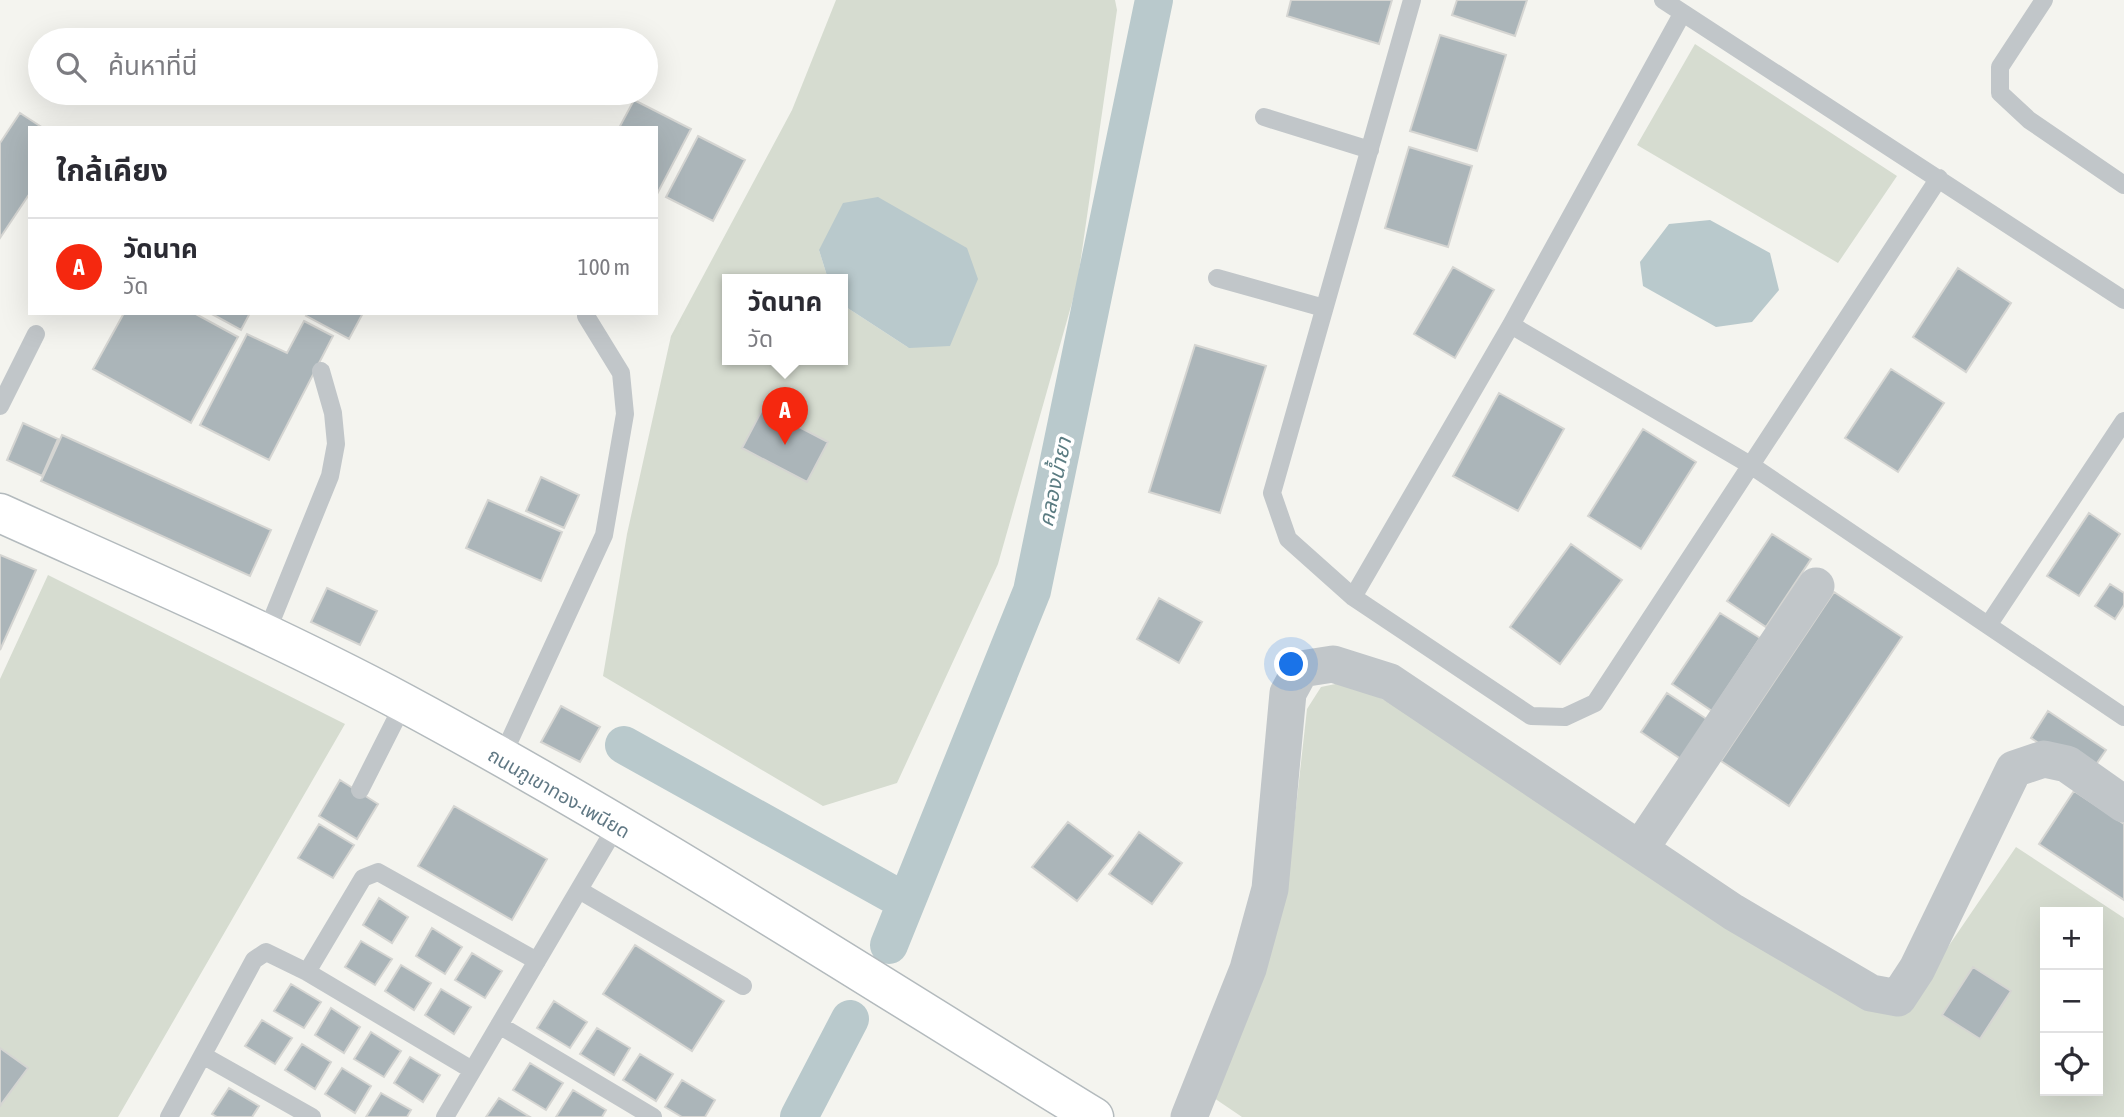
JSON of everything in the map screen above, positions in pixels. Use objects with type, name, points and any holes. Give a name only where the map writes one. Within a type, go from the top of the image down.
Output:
[{"type":"main road","name":"ถนนภูเขาทอง-เพนียด","points":[[0,513],[267,634],[404,703],[617,825],[1094,1117]]},
{"type":"street","points":[[1640,849],[1816,586]]},
{"type":"street","points":[[1189,1117],[1248,969],[1270,889],[1288,693],[1301,669],[1333,664],[1390,682],[1733,912],[1871,993],[1898,998],[1917,969],[2014,769],[2044,760],[2067,764],[2124,804]]},
{"type":"lane","points":[[1412,0],[1272,494],[1288,538],[1353,597],[1531,716],[1565,718],[1594,703],[1752,466],[1938,178]]},
{"type":"lane","points":[[1663,0],[2124,300]]},
{"type":"lane","points":[[2044,0],[2000,67],[2000,93],[2029,120],[2124,185]]},
{"type":"lane","points":[[1353,597],[1511,325],[1682,14]]},
{"type":"lane","points":[[1264,117],[1370,150]]},
{"type":"lane","points":[[1217,278],[1324,308]]},
{"type":"lane","points":[[501,759],[604,536],[625,414],[621,373],[586,316]]},
{"type":"lane","points":[[1511,325],[1752,466],[2124,717]]},
{"type":"lane","points":[[0,406],[36,334]]},
{"type":"lane","points":[[267,634],[330,476],[335,434],[333,413],[321,371]]},
{"type":"lane","points":[[1989,624],[2124,421]]},
{"type":"lane","points":[[360,790],[404,703]]},
{"type":"lane","points":[[445,1117],[617,825]]},
{"type":"lane","points":[[307,972],[363,878],[378,872],[537,961]]},
{"type":"lane","points":[[579,890],[743,986]]},
{"type":"lane","points":[[169,1117],[254,960],[266,952],[307,972],[472,1070]]},
{"type":"lane","points":[[499,1025],[653,1117]]},
{"type":"lane","points":[[204,1056],[312,1117]]},
{"type":"shaded area","points":[[836,0],[1115,0],[1117,10],[1077,285],[998,564],[897,783],[823,806],[603,676],[627,534],[671,336],[792,110]]},
{"type":"shaded area","points":[[1695,44],[1897,176],[1838,263],[1637,145]]},
{"type":"shaded area","points":[[878,197],[967,248],[978,279],[950,346],[909,348],[848,308],[848,274],[826,274],[819,250],[843,203]]},
{"type":"shaded area","points":[[1710,220],[1770,253],[1779,290],[1752,322],[1716,327],[1643,286],[1640,262],[1669,224]]},
{"type":"shaded area","points":[[48,575],[345,724],[118,1117],[0,1117],[0,679]]},
{"type":"shaded area","points":[[1345,682],[1391,703],[1903,1013],[2016,847],[2124,918],[2124,1117],[1242,1117],[1214,1098],[1287,888],[1307,709],[1321,687]]},
{"type":"building","points":[[1291,0],[1392,0],[1379,44],[1287,16]]},
{"type":"building","points":[[1457,0],[1527,0],[1515,36],[1452,15]]},
{"type":"building","points":[[1440,35],[1506,55],[1477,151],[1410,131]]},
{"type":"building","points":[[631,105],[644,105],[691,129],[658,192],[658,126],[620,126]]},
{"type":"building","points":[[20,113],[40,126],[28,126],[28,196],[0,238],[0,143]]},
{"type":"building","points":[[698,136],[745,160],[713,221],[666,197]]},
{"type":"building","points":[[1409,147],[1472,166],[1448,247],[1385,228]]},
{"type":"building","points":[[1453,267],[1494,290],[1455,358],[1414,334]]},
{"type":"building","points":[[1958,268],[2011,303],[1966,372],[1913,337]]},
{"type":"building","points":[[123,315],[198,315],[238,337],[191,423],[93,369]]},
{"type":"building","points":[[214,315],[249,315],[241,330]]},
{"type":"building","points":[[307,315],[362,315],[349,339]]},
{"type":"building","points":[[304,321],[333,336],[269,460],[200,425],[247,334],[287,353]]},
{"type":"building","points":[[1195,345],[1266,366],[1220,513],[1149,492]]},
{"type":"building","points":[[1891,369],[1944,403],[1898,472],[1845,438]]},
{"type":"building","points":[[1499,393],[1564,429],[1518,511],[1453,476]]},
{"type":"building","points":[[763,408],[828,442],[807,482],[742,448]]},
{"type":"building","points":[[23,423],[58,439],[42,476],[7,460]]},
{"type":"building","points":[[1643,429],[1696,462],[1641,549],[1588,516]]},
{"type":"building","points":[[62,435],[271,530],[250,576],[41,481]]},
{"type":"building","points":[[541,477],[579,495],[564,528],[526,511]]},
{"type":"building","points":[[488,500],[562,532],[541,581],[466,548]]},
{"type":"building","points":[[2089,513],[2120,534],[2079,596],[2047,576]]},
{"type":"building","points":[[1772,534],[1811,559],[1766,627],[1727,601]]},
{"type":"building","points":[[1571,544],[1622,580],[1560,664],[1510,627]]},
{"type":"building","points":[[0,555],[36,570],[0,650]]},
{"type":"building","points":[[2110,584],[2124,593],[2124,605],[2115,619],[2095,606]]},
{"type":"building","points":[[327,588],[377,611],[360,645],[311,622]]},
{"type":"building","points":[[1834,592],[1902,637],[1789,806],[1721,761]]},
{"type":"building","points":[[1159,598],[1202,622],[1179,663],[1137,639]]},
{"type":"building","points":[[1720,613],[1760,638],[1712,711],[1672,684]]},
{"type":"building","points":[[1667,693],[1708,720],[1681,759],[1641,732]]},
{"type":"building","points":[[561,706],[600,727],[580,762],[541,742]]},
{"type":"building","points":[[2048,711],[2106,750],[2088,776],[2031,738]]},
{"type":"building","points":[[340,780],[378,804],[357,839],[319,816]]},
{"type":"building","points":[[2074,791],[2124,824],[2124,900],[2039,844]]},
{"type":"building","points":[[454,806],[547,859],[512,920],[418,866]]},
{"type":"building","points":[[1068,822],[1113,856],[1077,901],[1032,867]]},
{"type":"building","points":[[319,824],[354,845],[333,878],[298,858]]},
{"type":"building","points":[[1139,832],[1182,863],[1152,904],[1109,874]]},
{"type":"building","points":[[379,898],[408,917],[392,943],[363,925]]},
{"type":"building","points":[[432,928],[462,947],[445,974],[416,956]]},
{"type":"building","points":[[361,941],[392,959],[375,985],[345,967]]},
{"type":"building","points":[[635,945],[724,1001],[692,1051],[603,994]]},
{"type":"building","points":[[472,953],[502,971],[485,998],[455,980]]},
{"type":"building","points":[[401,965],[431,983],[414,1010],[385,991]]},
{"type":"building","points":[[1973,967],[2011,991],[1980,1039],[1942,1015]]},
{"type":"building","points":[[291,984],[321,1002],[304,1028],[274,1011]]},
{"type":"building","points":[[441,989],[471,1007],[454,1034],[425,1015]]},
{"type":"building","points":[[554,1001],[587,1022],[570,1048],[537,1028]]},
{"type":"building","points":[[331,1008],[360,1027],[344,1053],[315,1035]]},
{"type":"building","points":[[262,1020],[292,1038],[275,1064],[245,1046]]},
{"type":"building","points":[[597,1028],[630,1048],[614,1075],[580,1054]]},
{"type":"building","points":[[371,1032],[401,1051],[384,1077],[354,1059]]},
{"type":"building","points":[[302,1044],[331,1062],[315,1089],[285,1070]]},
{"type":"building","points":[[0,1048],[28,1068],[0,1106]]},
{"type":"building","points":[[640,1054],[673,1074],[656,1101],[623,1080]]},
{"type":"building","points":[[410,1057],[440,1075],[423,1102],[394,1083]]},
{"type":"building","points":[[530,1063],[563,1083],[546,1110],[513,1090]]},
{"type":"building","points":[[342,1068],[371,1086],[355,1113],[325,1094]]},
{"type":"building","points":[[682,1080],[715,1100],[705,1117],[682,1117],[665,1107]]},
{"type":"building","points":[[229,1088],[259,1106],[252,1117],[217,1117],[212,1114]]},
{"type":"building","points":[[573,1090],[606,1110],[602,1117],[556,1117]]},
{"type":"building","points":[[381,1093],[411,1110],[407,1117],[366,1117]]},
{"type":"building","points":[[499,1098],[530,1117],[486,1117]]},
{"type":"waterway","name":"คลองน้ำยา","points":[[889,945],[1032,591],[1154,0]]},
{"type":"waterway","points":[[624,745],[906,902]]},
{"type":"waterway","name":"คลองน้ำยา","points":[[799,1117],[850,1019]]},
{"type":"place","name":"วัดนาค","points":[[785,445]]}]
